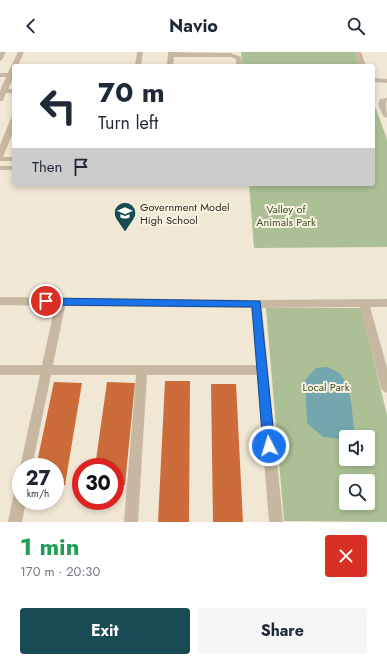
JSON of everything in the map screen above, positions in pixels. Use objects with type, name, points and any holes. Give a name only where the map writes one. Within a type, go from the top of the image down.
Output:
[{"type":"street","points":[[0,60],[3,52]]},
{"type":"street","points":[[15,64],[21,52]]},
{"type":"street","points":[[138,64],[140,52]]},
{"type":"street","points":[[358,52],[362,64]]},
{"type":"street","points":[[170,64],[171,53],[231,55],[239,58],[239,64]]},
{"type":"street","points":[[0,75],[11,75],[0,99]]},
{"type":"street","points":[[375,80],[387,80]]},
{"type":"street","points":[[4,91],[12,91]]},
{"type":"street","points":[[387,100],[383,101],[382,104],[387,116]]},
{"type":"street","points":[[0,155],[12,125]]},
{"type":"street","points":[[0,159],[12,159]]},
{"type":"street","points":[[0,168],[12,168]]},
{"type":"street","points":[[0,300],[256,304],[387,303]]},
{"type":"street","points":[[28,458],[61,301]]},
{"type":"street","points":[[364,303],[387,388]]},
{"type":"street","points":[[256,304],[276,522]]},
{"type":"street","points":[[0,370],[262,370]]},
{"type":"street","points":[[131,522],[142,370]]},
{"type":"street","points":[[15,522],[17,510]]},
{"type":"green space","points":[[241,52],[355,52],[359,64],[242,64]]},
{"type":"green space","name":"Valley of Animals Park","points":[[375,106],[387,139],[387,247],[254,248],[249,186],[375,186]]},
{"type":"green space","name":"Local Park","points":[[266,308],[361,308],[387,415],[387,522],[284,521]]},
{"type":"water","points":[[328,367],[339,373],[347,385],[351,400],[354,430],[339,430],[339,439],[323,437],[307,423],[305,380],[316,368]]},
{"type":"building","points":[[165,381],[190,381],[189,522],[158,522]]},
{"type":"building","points":[[54,382],[82,383],[65,485],[64,458],[38,458]]},
{"type":"building","points":[[107,382],[135,383],[125,485],[124,458],[96,458]]},
{"type":"building","points":[[211,384],[236,384],[243,522],[213,522]]},
{"type":"place","name":"Government Model High School","points":[[125,232]]},
{"type":"route","points":[[46,301],[256,304],[269,446]]}]
